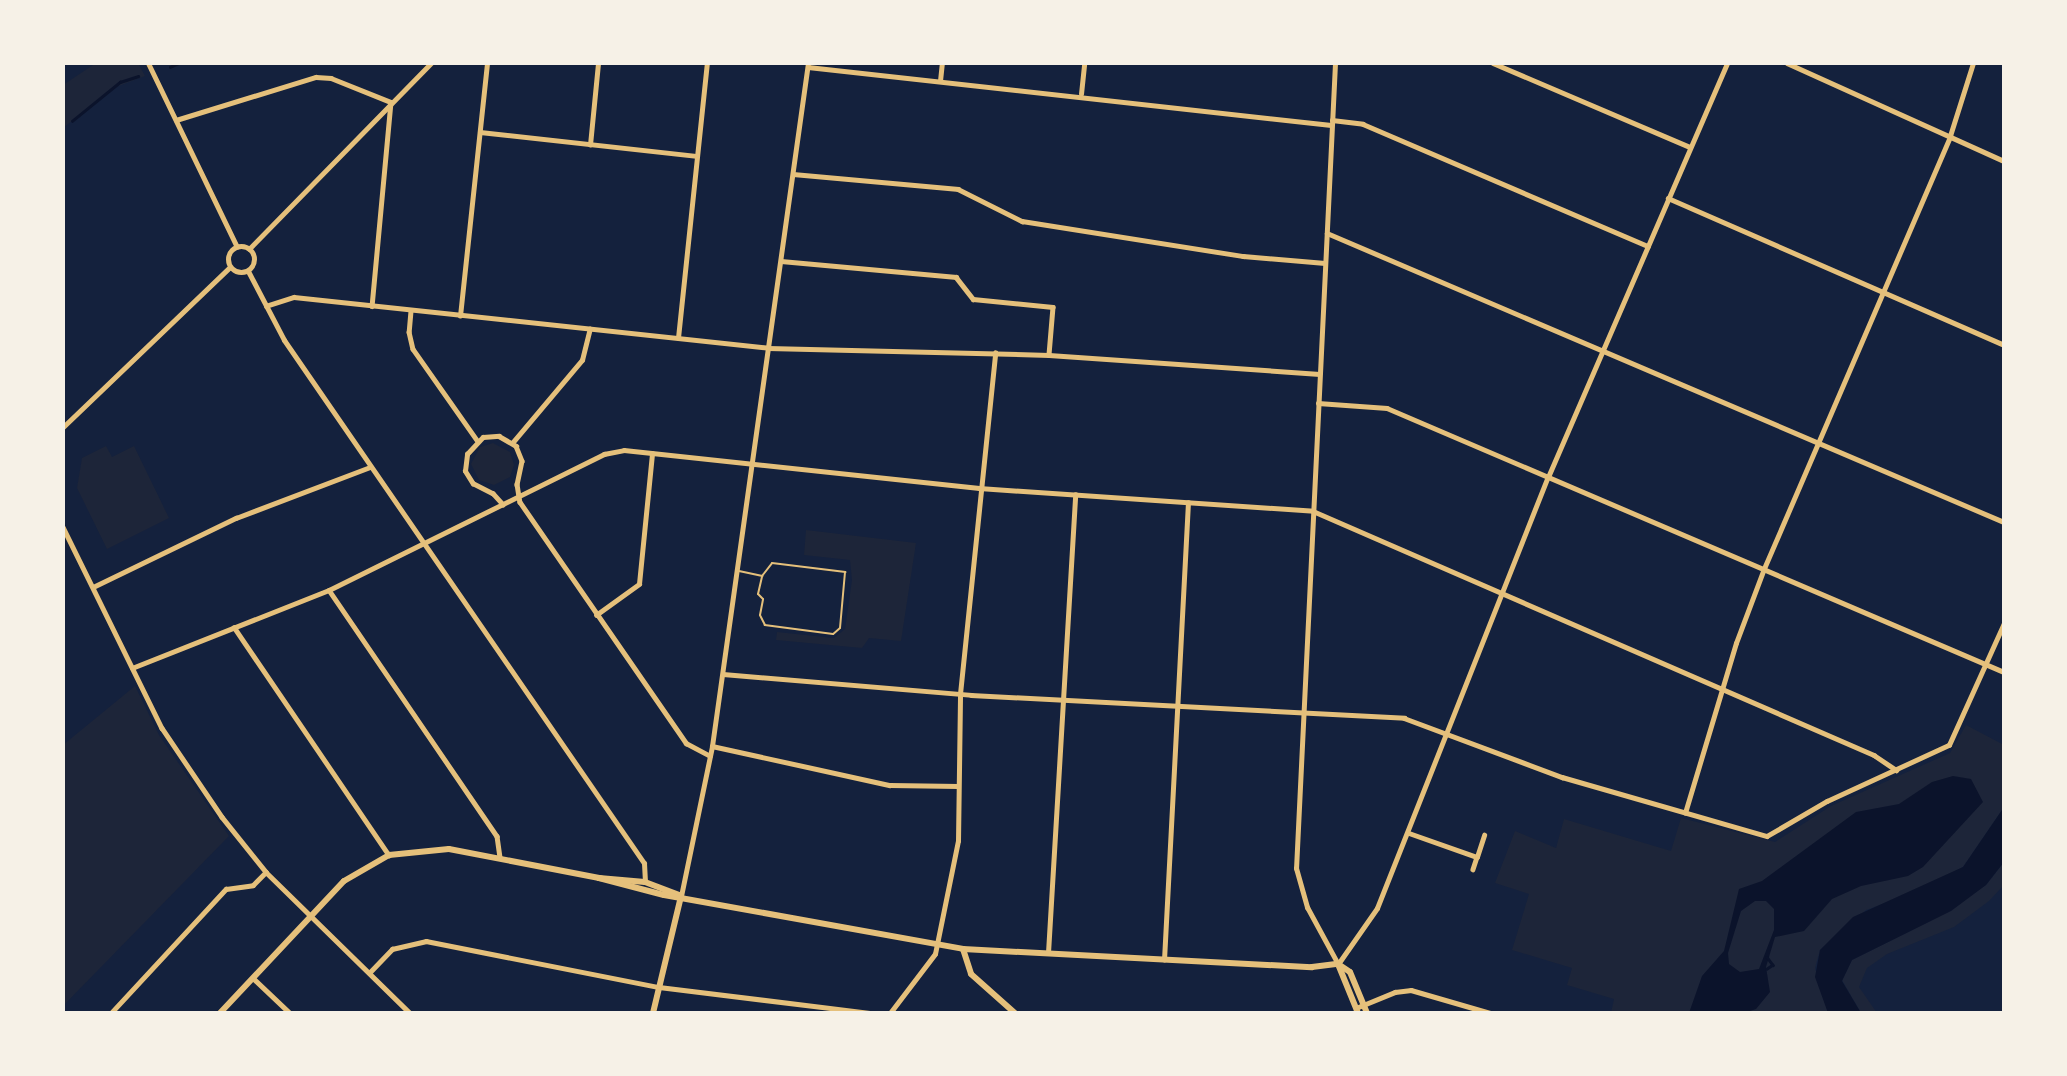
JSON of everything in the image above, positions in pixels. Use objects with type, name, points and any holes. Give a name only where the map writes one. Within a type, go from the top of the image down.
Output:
[{"type":"main road","points":[[220,1013],[360,868],[389,855],[432,848],[963,949],[1164,960],[1338,964],[1350,972],[1367,1013]]},
{"type":"main road","points":[[598,878],[645,882],[681,896]]},
{"type":"main road","points":[[653,1013],[681,896]]},
{"type":"main road","points":[[963,949],[971,974],[1015,1013]]},
{"type":"main road","points":[[1338,964],[1357,1011]]},
{"type":"street","points":[[148,63],[237,247]]},
{"type":"street","points":[[249,248],[431,63]]},
{"type":"street","points":[[460,316],[487,63]]},
{"type":"street","points":[[590,145],[598,63]]},
{"type":"street","points":[[678,338],[707,63]]},
{"type":"street","points":[[940,81],[942,63]]},
{"type":"street","points":[[1081,94],[1084,63]]},
{"type":"street","points":[[1335,63],[1296,868],[1307,907],[1338,964],[1377,908],[1449,733],[1548,477],[1727,63]]},
{"type":"street","points":[[1493,63],[1690,147]]},
{"type":"street","points":[[1787,63],[2004,161]]},
{"type":"street","points":[[1685,813],[1722,688],[1763,571],[1950,136],[1973,63]]},
{"type":"street","points":[[681,896],[711,756],[808,65],[1363,124],[1647,246]]},
{"type":"street","points":[[176,120],[316,77],[331,78],[391,102]]},
{"type":"street","points":[[372,306],[391,102]]},
{"type":"street","points":[[480,132],[696,156]]},
{"type":"street","points":[[793,174],[958,189],[1022,221],[1243,256],[1325,262]]},
{"type":"street","points":[[1668,198],[2004,345]]},
{"type":"street","points":[[1327,233],[2004,522]]},
{"type":"street","points":[[230,267],[228,255],[237,247],[249,248]]},
{"type":"street","points":[[248,271],[255,260],[249,248]]},
{"type":"street","points":[[781,261],[956,277],[973,299],[1053,307],[1049,355]]},
{"type":"street","points":[[230,267],[248,271]]},
{"type":"street","points":[[63,427],[230,267]]},
{"type":"street","points":[[248,271],[284,340],[644,863],[645,882]]},
{"type":"street","points":[[266,306],[293,298],[768,348],[1049,355],[1319,374]]},
{"type":"street","points":[[411,311],[408,332],[413,349],[477,440]]},
{"type":"street","points":[[513,442],[582,360],[590,328]]},
{"type":"street","points":[[890,1013],[935,954],[958,841],[960,694],[979,488],[995,353]]},
{"type":"street","points":[[1318,403],[1387,408],[2004,672]]},
{"type":"street","points":[[503,505],[467,476],[467,453],[477,440],[499,436],[513,442],[522,461],[517,484],[520,498],[596,615],[685,743],[711,756]]},
{"type":"street","points":[[132,668],[329,590],[520,498],[604,454],[624,450],[979,488],[1314,511],[1874,755],[1896,771]]},
{"type":"street","points":[[596,615],[639,584],[652,454]]},
{"type":"street","points":[[93,587],[236,518],[370,467]]},
{"type":"street","points":[[1048,954],[1075,495]]},
{"type":"street","points":[[1164,960],[1188,503]]},
{"type":"street","points":[[63,527],[132,668],[190,770],[266,872],[410,1013]]},
{"type":"street","points":[[329,590],[497,836],[500,859]]},
{"type":"street","points":[[723,674],[960,694],[1404,718],[1562,777],[1767,836],[1827,801],[1950,745],[2004,623]]},
{"type":"street","points":[[234,627],[389,855]]},
{"type":"street","points":[[712,746],[890,785],[958,786]]},
{"type":"street","points":[[1409,833],[1477,857]]},
{"type":"street","points":[[1473,869],[1484,835]]},
{"type":"street","points":[[111,1013],[226,890],[253,885],[266,872]]},
{"type":"street","points":[[370,972],[392,949],[426,941],[659,987],[826,1010],[871,1013]]},
{"type":"street","points":[[253,977],[290,1013]]},
{"type":"street","points":[[1357,1011],[1364,1005],[1395,992],[1411,990],[1490,1013]]},
{"type":"lane","points":[[772,563],[845,572],[840,628],[833,634],[765,625],[761,615],[763,599],[758,594],[762,576],[772,563]]},
{"type":"lane","points":[[738,570],[762,576]]},
{"type":"shaded area","points":[[96,63],[138,63],[145,76],[116,87],[63,128],[63,85]]},
{"type":"shaded area","points":[[493,443],[510,452],[514,465],[510,477],[494,485],[479,480],[471,464],[480,447]]},
{"type":"shaded area","points":[[106,446],[112,457],[134,446],[169,518],[107,549],[77,488],[82,458]]},
{"type":"shaded area","points":[[806,530],[916,543],[901,641],[869,638],[862,648],[776,640],[777,632],[834,638],[845,629],[852,580],[850,560],[804,555]]},
{"type":"shaded area","points":[[135,686],[159,735],[229,836],[63,1006],[63,745]]},
{"type":"shaded area","points":[[1966,725],[2004,745],[2004,807],[1963,867],[1917,892],[1866,910],[1820,950],[1815,968],[1828,1013],[1611,1013],[1614,999],[1567,985],[1572,968],[1512,950],[1529,894],[1495,883],[1515,831],[1556,848],[1564,819],[1671,851],[1681,818],[1775,842],[1831,806],[1950,753]]},
{"type":"shaded area","points":[[1953,776],[1971,779],[1983,802],[1923,867],[1908,876],[1861,886],[1832,899],[1804,931],[1775,937],[1766,967],[1770,992],[1756,1009],[1744,1013],[1689,1013],[1702,976],[1724,951],[1739,889],[1762,881],[1856,812],[1899,804],[1932,782]],"holes":[[[1755,901],[1766,901],[1774,909],[1774,930],[1759,969],[1740,972],[1729,964],[1728,953],[1741,911]]]},
{"type":"shaded area","points":[[2004,807],[2004,862],[1986,885],[1951,911],[1852,960],[1842,981],[1861,1013],[1828,1013],[1815,977],[1820,950],[1853,917],[1963,867]]},
{"type":"shaded area","points":[[2004,862],[2004,885],[1989,901],[1954,927],[1887,954],[1867,968],[1859,987],[1877,1013],[1861,1013],[1842,980],[1852,960],[1930,921],[1986,885]]},
{"type":"waterway","points":[[170,67],[179,63]]},
{"type":"waterway","points":[[72,121],[120,82],[138,76]]},
{"type":"waterway","points":[[1767,957],[1773,965],[1767,969]]}]
